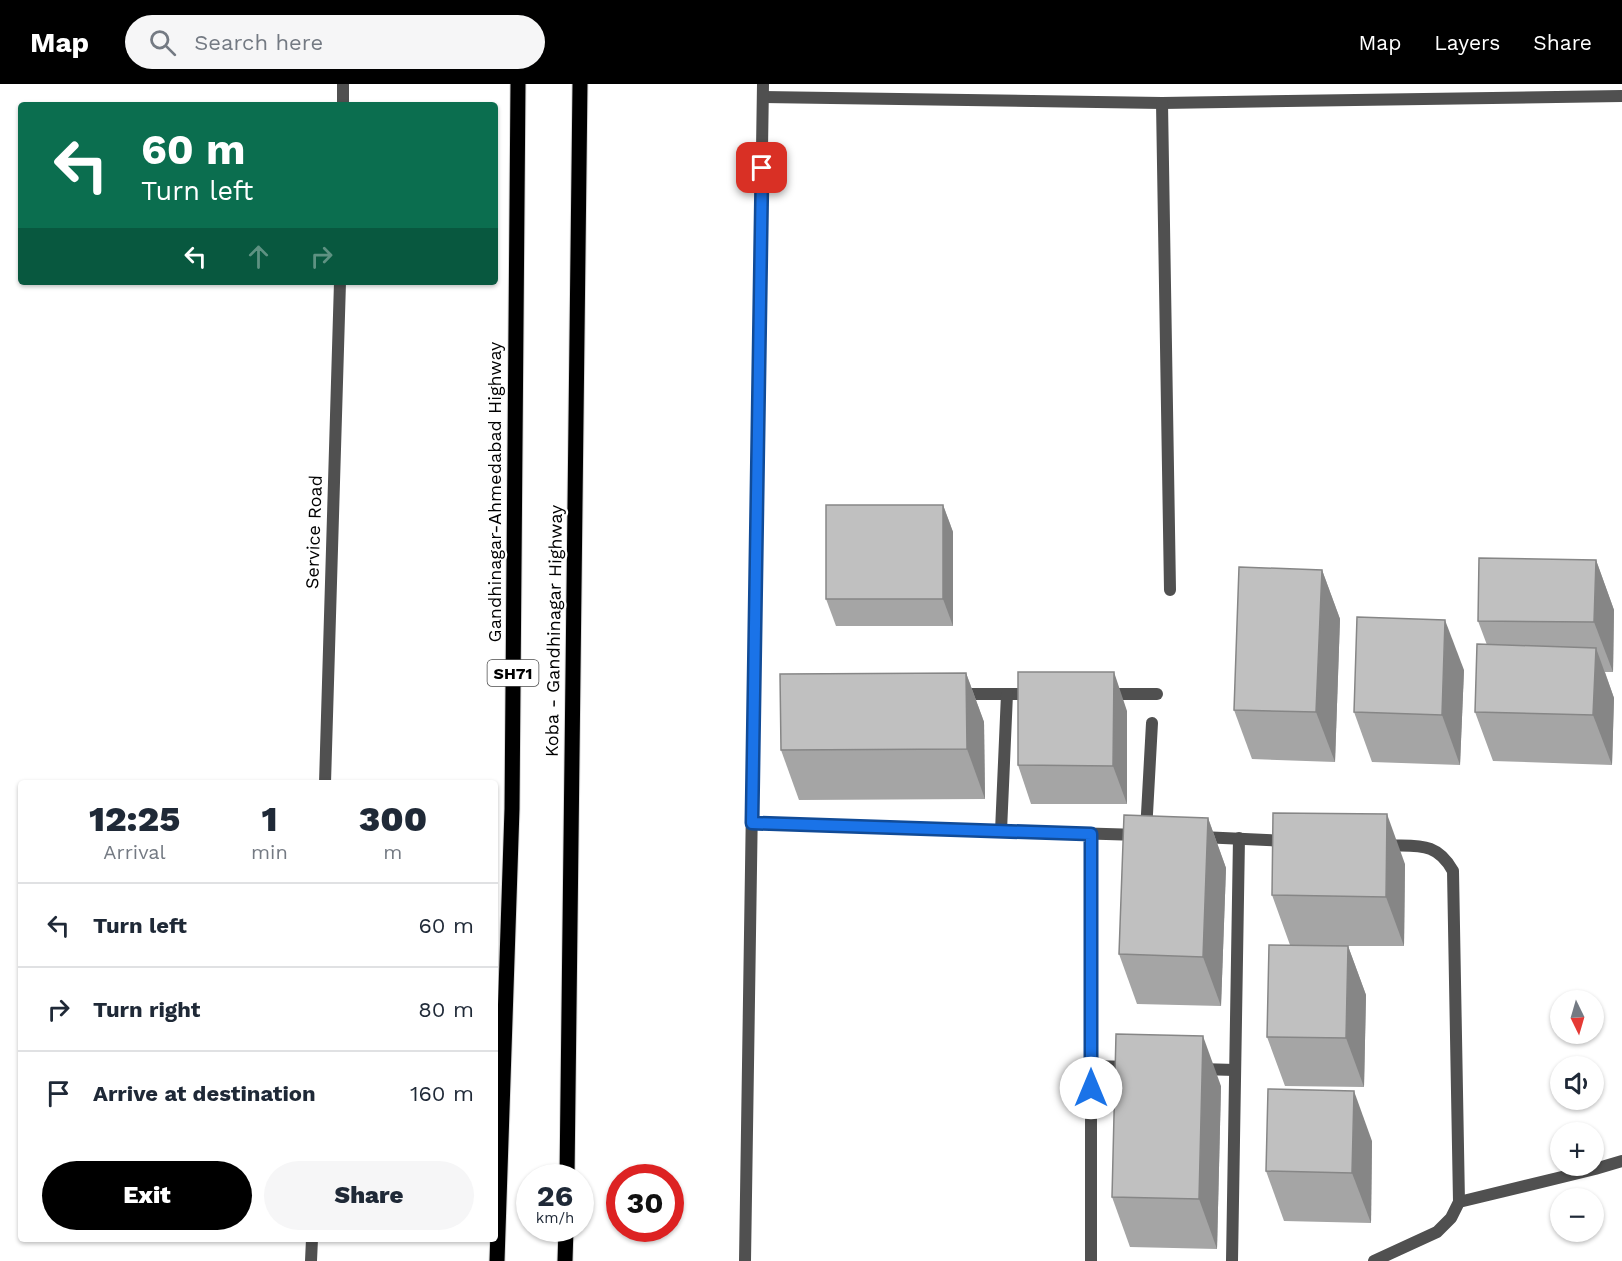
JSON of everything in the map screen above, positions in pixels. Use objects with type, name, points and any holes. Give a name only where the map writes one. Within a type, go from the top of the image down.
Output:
[{"type":"main road","name":"Gandhinagar-Ahmedabad Highway","points":[[498,1231],[512,809],[518,84]]},
{"type":"main road","name":"Koba - Gandhinagar Highway","points":[[567,1164],[580,84]]},
{"type":"main road","name":"Gandhinagar-Ahmedabad Highway","points":[[497,1261],[498,1242]]},
{"type":"main road","points":[[566,1242],[566,1261]]},
{"type":"street","points":[[343,84],[343,102]]},
{"type":"street","points":[[745,1261],[763,90],[1162,103],[1622,96]]},
{"type":"street","points":[[1162,103],[1170,590]]},
{"type":"street","name":"Service Road","points":[[325,780],[340,285]]},
{"type":"street","points":[[948,694],[1041,694]]},
{"type":"street","points":[[1001,831],[1007,694]]},
{"type":"street","points":[[1099,694],[1157,694]]},
{"type":"street","points":[[752,823],[1152,836],[1152,723]]},
{"type":"street","points":[[1091,834],[1091,1261]]},
{"type":"street","points":[[1193,837],[1297,841]]},
{"type":"street","points":[[1232,1261],[1239,838]]},
{"type":"street","points":[[1366,844],[1424,847],[1436,850],[1446,858],[1453,871],[1459,1202],[1451,1218],[1437,1232],[1374,1261]]},
{"type":"street","points":[[1091,1066],[1146,1067]]},
{"type":"street","points":[[1191,1069],[1235,1070]]},
{"type":"street","points":[[1459,1202],[1622,1161]]},
{"type":"street","points":[[311,1261],[312,1242]]},
{"type":"building","points":[[826,505],[943,505],[943,599],[826,599]]},
{"type":"building","points":[[1479,558],[1596,560],[1594,622],[1478,621]]},
{"type":"building","points":[[1239,567],[1322,570],[1316,712],[1234,710]]},
{"type":"building","points":[[1357,617],[1445,620],[1442,715],[1354,712]]},
{"type":"building","points":[[1477,644],[1596,648],[1593,715],[1475,712]]},
{"type":"building","points":[[1018,672],[1114,672],[1113,766],[1018,765]]},
{"type":"building","points":[[966,673],[967,749],[781,750],[780,674]]},
{"type":"building","points":[[1273,813],[1387,814],[1386,897],[1272,895]]},
{"type":"building","points":[[1124,815],[1208,818],[1203,957],[1119,954]]},
{"type":"building","points":[[1269,945],[1348,946],[1346,1038],[1267,1037]]},
{"type":"building","points":[[1116,1034],[1203,1036],[1199,1199],[1112,1197]]},
{"type":"building","points":[[1268,1089],[1354,1091],[1352,1173],[1266,1171]]},
{"type":"route","points":[[762,168],[752,823],[1091,834],[1091,1088]]}]
